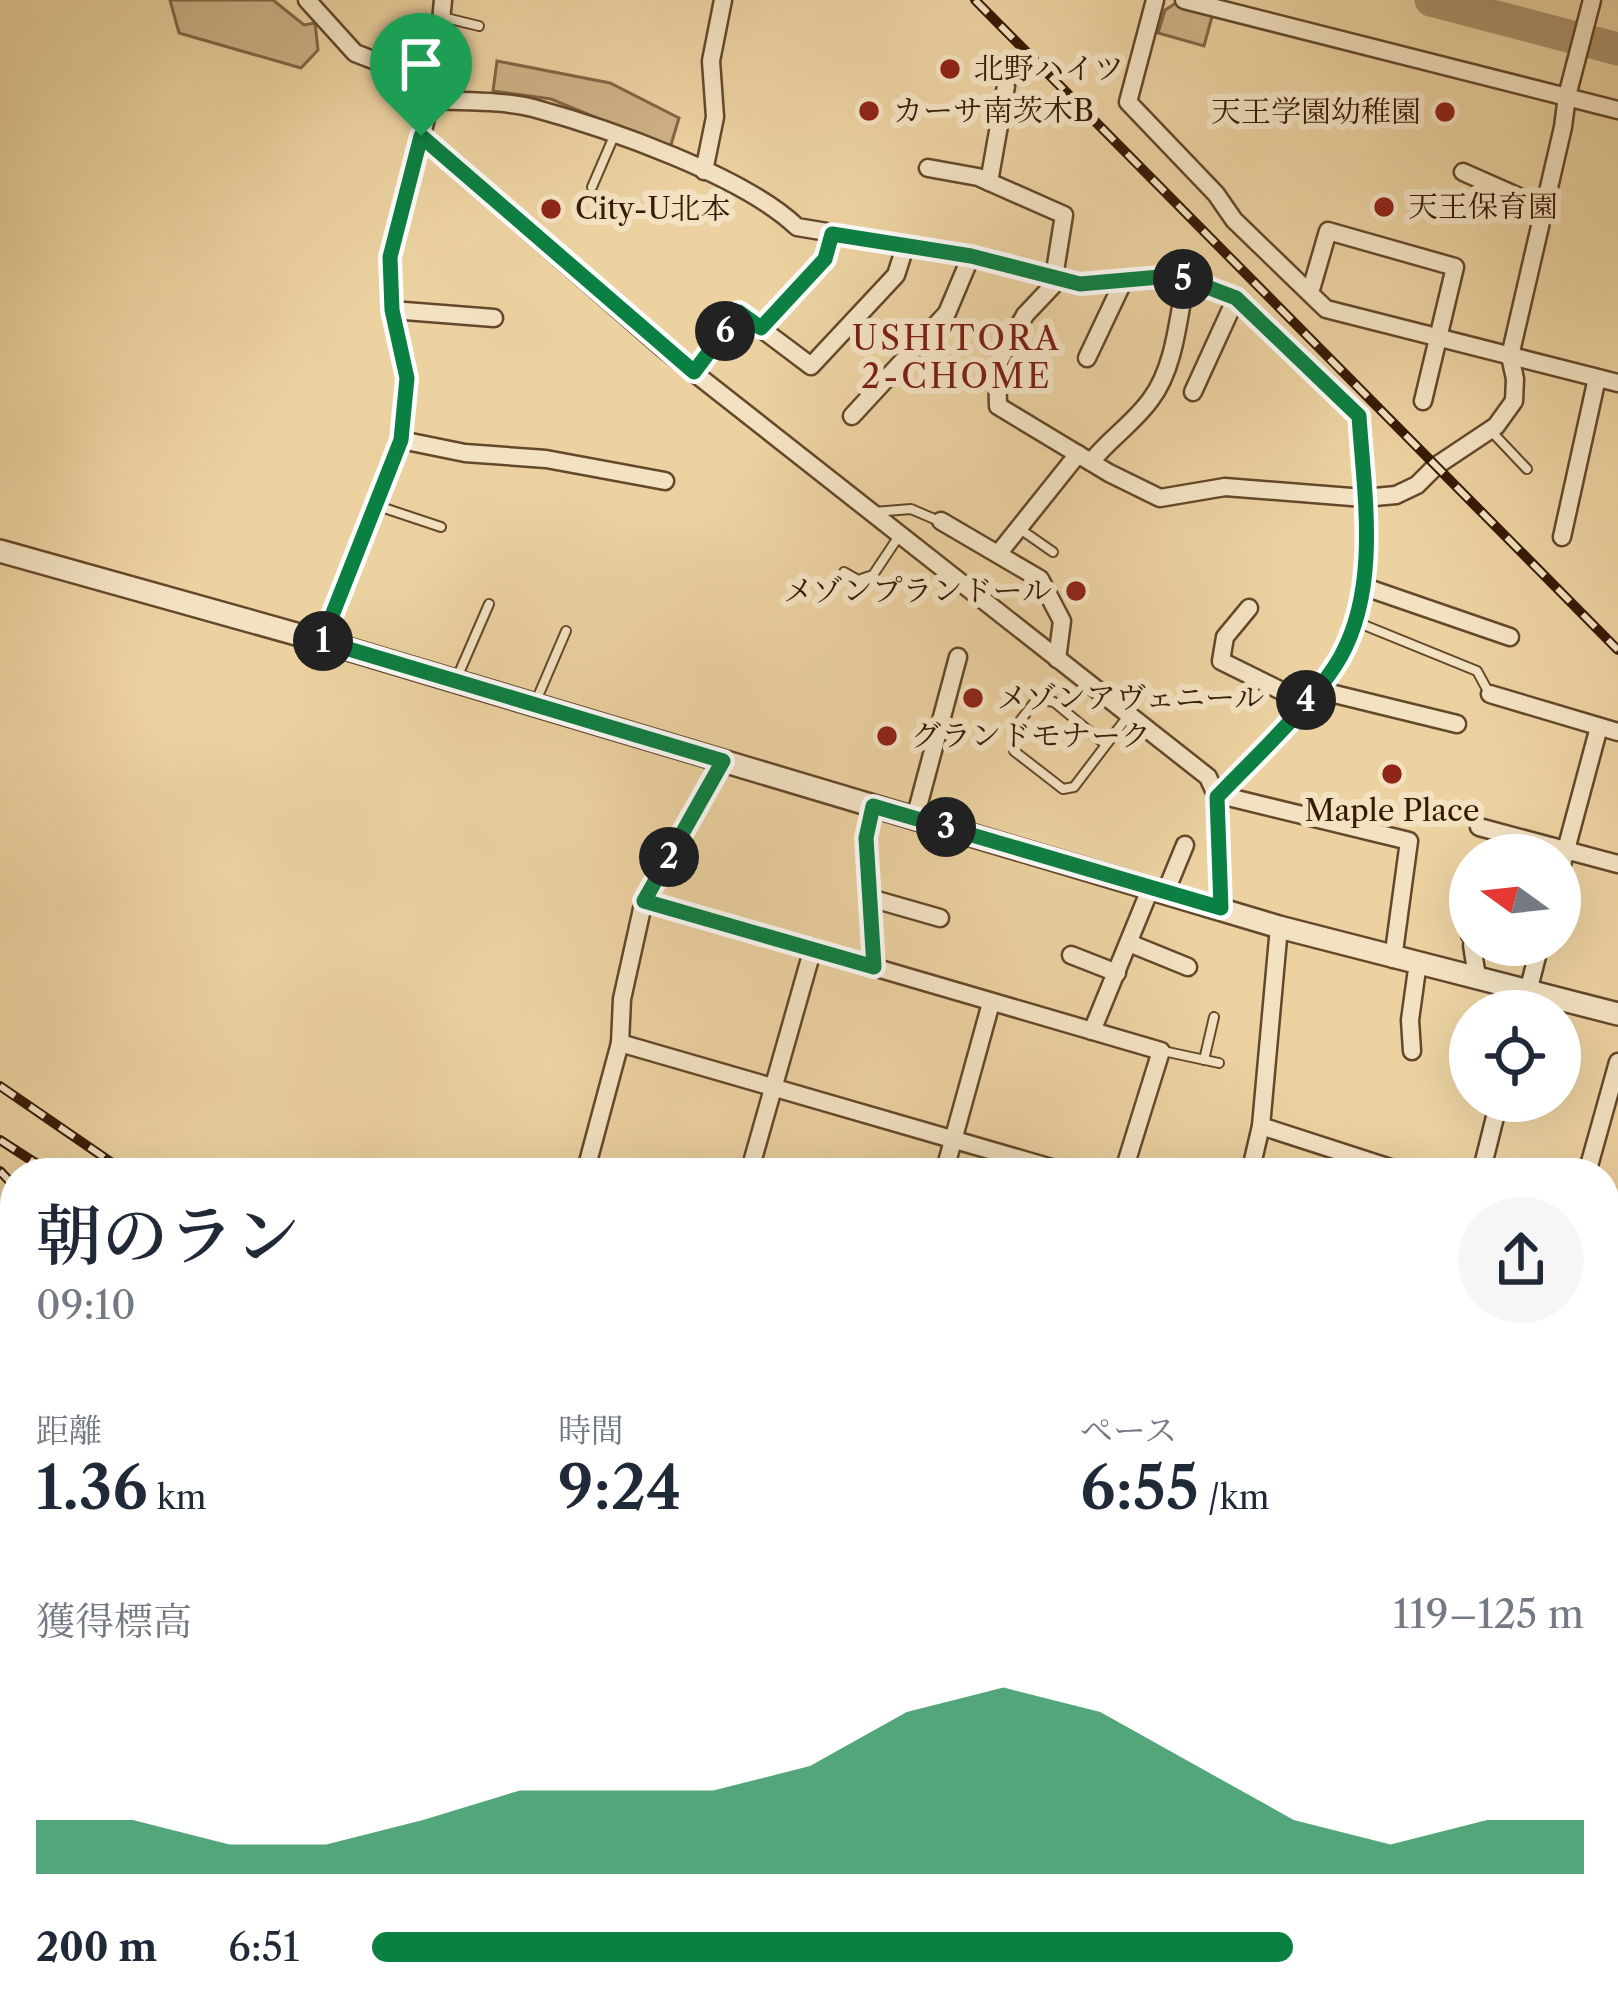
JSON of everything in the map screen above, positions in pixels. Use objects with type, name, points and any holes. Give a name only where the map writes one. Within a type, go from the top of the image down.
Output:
[{"type":"street","points":[[308,0],[355,52],[433,92],[529,107],[614,136],[704,171],[778,209],[797,227],[971,256],[1080,284],[1186,279],[1236,298],[1359,416],[1366,549],[1354,621],[1340,657],[1218,796]]},
{"type":"street","points":[[704,171],[716,117],[711,61],[723,0]]},
{"type":"street","points":[[1155,0],[1128,101],[1216,194],[1234,220],[1326,309],[1618,383]]},
{"type":"street","points":[[1184,0],[1618,110]]},
{"type":"street","points":[[928,168],[989,182],[1064,215],[1057,278],[1025,315],[998,365],[998,406],[1160,498],[1225,488],[1364,499],[1396,495],[1490,430],[1514,401],[1510,356],[1592,0]]},
{"type":"street","points":[[322,641],[401,440],[407,378],[392,310],[390,257],[433,92],[442,8]]},
{"type":"street","points":[[989,182],[1006,86]]},
{"type":"street","points":[[421,136],[694,372],[1208,777],[1218,796],[1221,908]]},
{"type":"street","points":[[1462,172],[1544,208]]},
{"type":"street","points":[[1310,293],[1328,231],[1455,267],[1423,401]]},
{"type":"street","points":[[761,328],[825,259],[832,234]]},
{"type":"street","points":[[694,372],[739,312],[811,366],[896,275],[904,247]]},
{"type":"street","points":[[852,416],[947,313],[971,256]]},
{"type":"street","points":[[998,554],[1084,458],[1151,400],[1162,381],[1186,279]]},
{"type":"street","points":[[1087,358],[1124,280]]},
{"type":"street","points":[[1193,392],[1236,298]]},
{"type":"street","points":[[392,310],[494,318]]},
{"type":"street","points":[[1562,537],[1597,379]]},
{"type":"street","points":[[401,440],[664,481]]},
{"type":"street","points":[[941,521],[1040,579],[1062,621],[1058,659]]},
{"type":"street","points":[[0,551],[322,641],[1279,927],[1477,977],[1504,990]]},
{"type":"street","points":[[1362,586],[1510,637]]},
{"type":"street","points":[[1249,608],[1225,637],[1221,661],[1309,696],[1457,724]]},
{"type":"street","points":[[915,818],[958,657]]},
{"type":"street","points":[[1490,694],[1609,729],[1572,834]]},
{"type":"street","points":[[589,1158],[620,1043],[622,999],[644,901],[723,761]]},
{"type":"street","points":[[1218,796],[1408,841],[1393,959]]},
{"type":"street","points":[[873,806],[866,838],[874,967]]},
{"type":"street","points":[[1479,827],[1505,834]]},
{"type":"street","points":[[1092,1031],[1129,943],[1185,845]]},
{"type":"street","points":[[1581,854],[1618,864]]},
{"type":"street","points":[[870,898],[940,919]]},
{"type":"street","points":[[644,901],[1161,1051],[1128,1158]]},
{"type":"street","points":[[1254,1158],[1261,1126],[1279,927]]},
{"type":"street","points":[[1129,943],[1188,967]]},
{"type":"street","points":[[753,1158],[813,948]]},
{"type":"street","points":[[1071,955],[1117,973]]},
{"type":"street","points":[[1412,1051],[1410,1020],[1418,962]]},
{"type":"street","points":[[1475,966],[1477,977]]},
{"type":"street","points":[[948,1158],[991,1003]]},
{"type":"street","points":[[1581,1008],[1618,1014]]},
{"type":"street","points":[[620,1043],[1016,1158]]},
{"type":"street","points":[[1591,1158],[1618,1062]]},
{"type":"street","points":[[1484,1158],[1493,1122]]},
{"type":"street","points":[[1261,1126],[1346,1158]]},
{"type":"lane","points":[[442,8],[479,26]]},
{"type":"lane","points":[[592,188],[614,136]]},
{"type":"lane","points":[[1490,430],[1527,469]]},
{"type":"lane","points":[[378,506],[441,527]]},
{"type":"lane","points":[[874,512],[910,509],[941,521]]},
{"type":"lane","points":[[1019,528],[1053,552]]},
{"type":"lane","points":[[844,572],[858,580],[873,575],[901,533]]},
{"type":"lane","points":[[455,681],[489,604]]},
{"type":"lane","points":[[1354,621],[1477,671],[1490,694]]},
{"type":"lane","points":[[535,705],[566,631]]},
{"type":"lane","points":[[1106,745],[1054,703],[1037,699],[1013,730],[1014,751],[1064,789],[1074,787],[1129,715]]},
{"type":"lane","points":[[1204,1060],[1214,1017]]},
{"type":"lane","points":[[1161,1051],[1219,1063]]},
{"type":"shaded area","points":[[170,0],[273,0],[304,25],[315,23],[318,50],[301,68],[179,33]]},
{"type":"shaded area","points":[[1176,3],[1213,13],[1204,46],[1158,33],[1165,10]]},
{"type":"shaded area","points":[[497,61],[610,83],[679,118],[670,148],[551,99],[493,91]]},
{"type":"waterway","points":[[1431,0],[1618,49]]},
{"type":"railway","points":[[975,0],[1618,650]]},
{"type":"railway","points":[[0,1086],[105,1158]]},
{"type":"railway","points":[[0,1140],[28,1158]]},
{"type":"place","name":"北野ハイツ","points":[[950,69]]},
{"type":"place","name":"カーサ南茨木B","points":[[869,111]]},
{"type":"place","name":"天王学園幼稚園","points":[[1445,112]]},
{"type":"place","name":"天王保育園","points":[[1384,207]]},
{"type":"place","name":"City-U北本","points":[[551,209]]},
{"type":"place","name":"メゾンプランドール","points":[[1076,591]]},
{"type":"place","name":"メゾンアヴェニール","points":[[973,698]]},
{"type":"place","name":"グランドモナーク","points":[[887,736]]},
{"type":"place","name":"Maple Place","points":[[1392,774]]},
{"type":"district","name":"USHITORA 2-CHOME","points":[[957,357]]},
{"type":"route","points":[[421,136],[694,372],[739,312],[761,328],[825,259],[832,234],[971,256],[1080,284],[1186,279],[1236,298],[1359,416],[1366,549],[1354,621],[1340,657],[1217,797],[1221,908],[873,806],[866,838],[874,967],[644,901],[723,761],[322,641],[401,440],[407,378],[392,310],[390,257],[421,136]]}]
